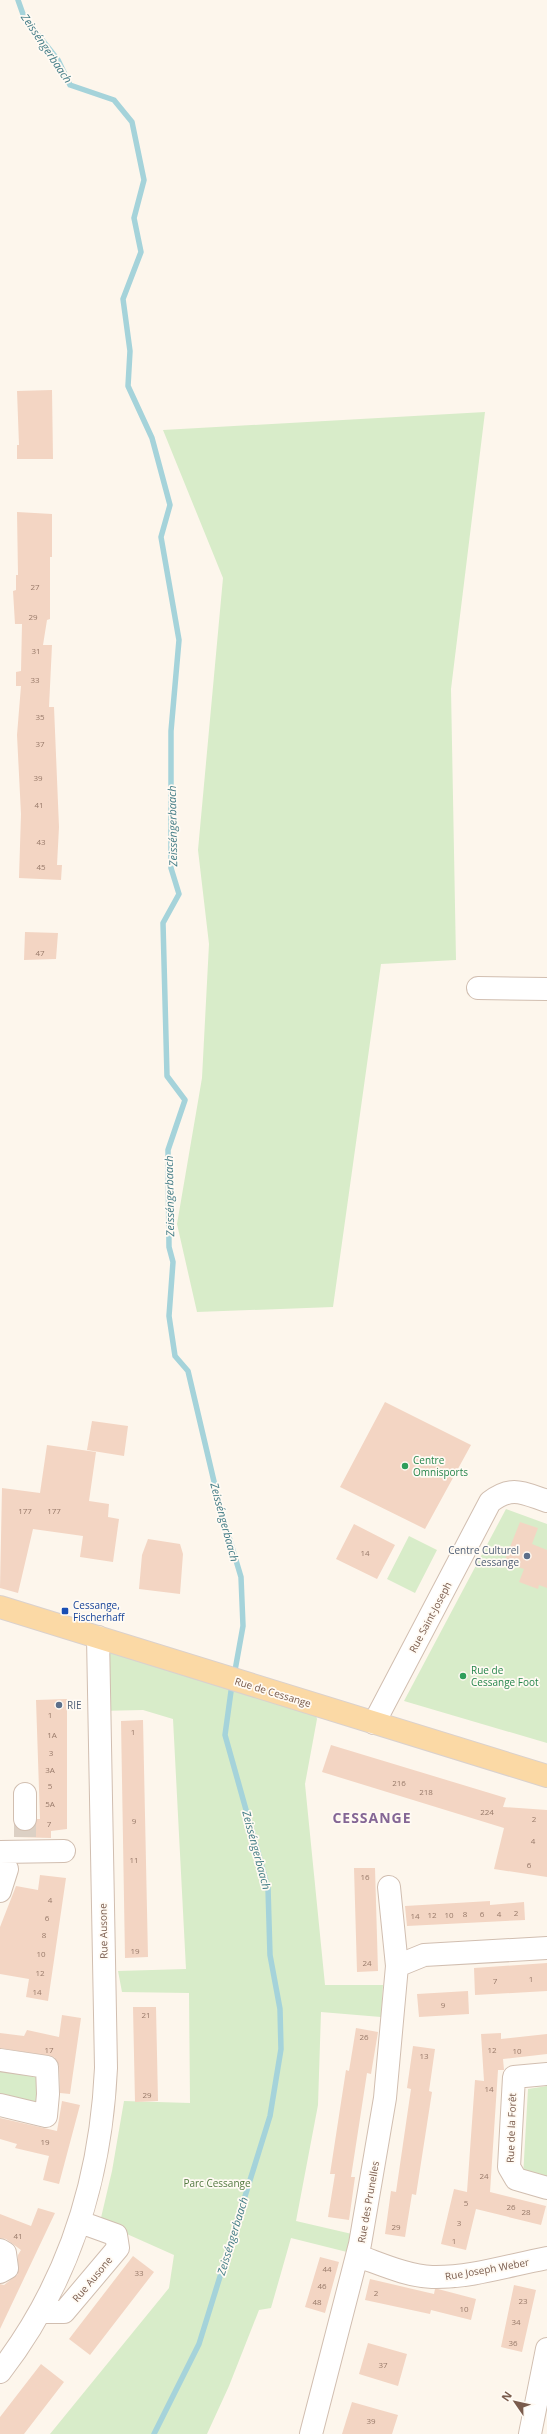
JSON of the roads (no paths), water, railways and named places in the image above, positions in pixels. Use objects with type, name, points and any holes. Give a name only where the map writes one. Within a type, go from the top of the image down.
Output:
[{"type":"main road","name":"Rue de Cessange","points":[[0,1607],[547,1776]]},
{"type":"street","points":[[478,988],[547,989]]},
{"type":"street","name":"Rue Saint-Joseph","points":[[374,1723],[490,1502],[502,1493],[519,1491],[547,1501]]},
{"type":"street","name":"Rue Ausone","points":[[0,2372],[41,2312],[66,2261],[80,2222],[98,2153],[106,2068],[98,1637]]},
{"type":"street","points":[[0,1891],[3,1860],[25,1835],[25,1794]]},
{"type":"street","points":[[25,1835],[64,1851]]},
{"type":"street","name":"Rue des Prunelles","points":[[311,2434],[358,2256],[385,2098],[396,1966],[389,1887]]},
{"type":"street","points":[[396,1966],[424,1955],[547,1948]]},
{"type":"street","points":[[0,2060],[47,2067],[48,2094],[46,2116],[0,2105]]},
{"type":"street","name":"Rue de la Forêt","points":[[547,2074],[514,2076],[509,2167],[516,2179],[547,2188]]},
{"type":"street","name":"Rue Ausone","points":[[41,2312],[64,2312],[118,2248],[116,2235],[80,2222]]},
{"type":"street","points":[[0,2250],[5,2253],[6,2268],[0,2272]]},
{"type":"street","name":"Rue Joseph Weber","points":[[358,2256],[396,2270],[431,2277],[460,2275],[547,2258]]},
{"type":"street","points":[[530,2434],[547,2349]]},
{"type":"waterway","name":"Zeisséngerbaach","points":[[18,0],[24,17],[58,60],[70,85],[114,100],[132,122],[144,180],[134,218],[141,252],[123,299],[130,351],[128,386],[152,438],[170,505],[161,537],[179,640],[171,731],[171,868],[179,894],[163,923],[167,1076],[185,1100],[168,1150],[169,1247],[173,1262],[169,1316],[175,1356],[188,1371],[220,1507],[241,1577],[243,1626],[234,1676]]},
{"type":"waterway","name":"Zeisséngerbaach","points":[[154,2434],[199,2344],[270,2116],[281,2049],[280,2009],[270,1955],[268,1888],[225,1735],[232,1684]]},
{"type":"tunnel","points":[[25,1819],[25,1837]]},
{"type":"place","name":"Centre Omnisports","points":[[405,1466]]},
{"type":"place","name":"Centre Culturel Cessange","points":[[527,1556]]},
{"type":"place","name":"Cessange, Fischerhaff","points":[[65,1611]]},
{"type":"place","name":"Rue de Cessange Foot","points":[[463,1676]]},
{"type":"place","name":"RIE","points":[[59,1705]]},
{"type":"district","name":"CESSANGE","points":[[372,1817]]},
{"type":"park label","name":"Parc Cessange","points":[[217,2183]]}]
